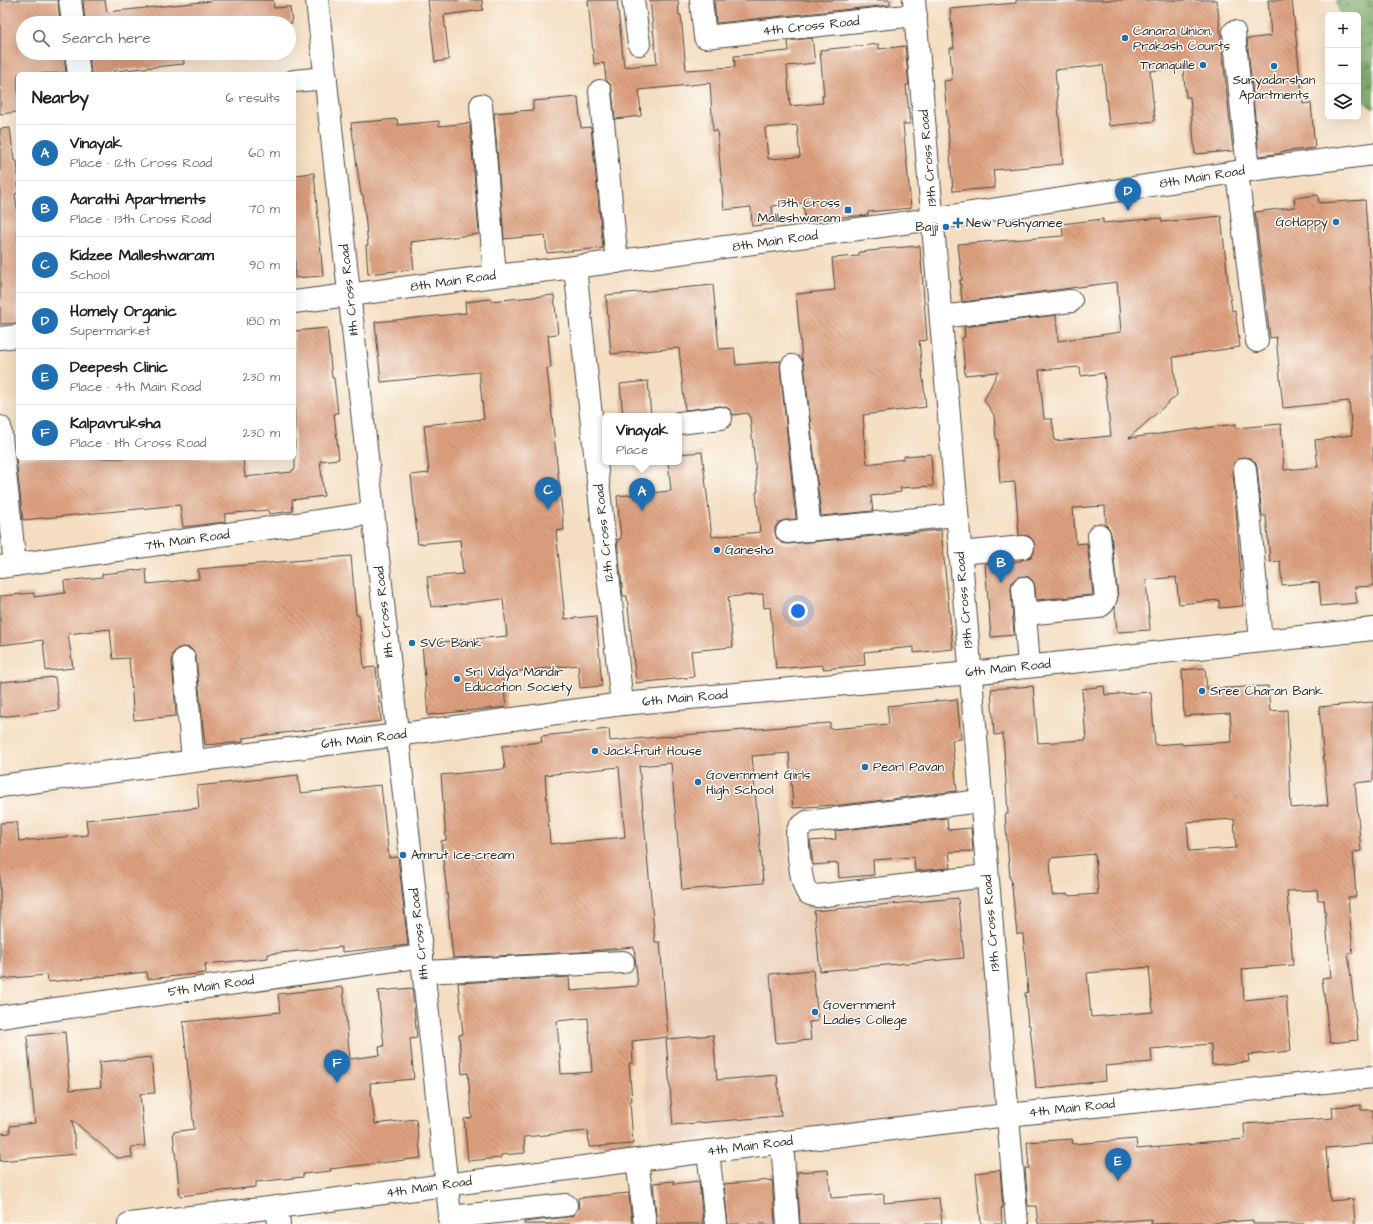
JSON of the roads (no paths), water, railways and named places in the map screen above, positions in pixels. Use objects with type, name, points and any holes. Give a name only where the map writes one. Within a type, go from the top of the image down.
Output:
[{"type":"street","points":[[70,0],[72,16]]},
{"type":"street","name":"11th Cross Road","points":[[317,0],[451,1220]]},
{"type":"street","points":[[633,0],[639,44]]},
{"type":"street","name":"4th Cross Road","points":[[701,0],[705,37],[915,8]]},
{"type":"street","name":"13th Cross Road","points":[[915,8],[1016,1224]]},
{"type":"street","points":[[1234,32],[1243,171],[1257,341]]},
{"type":"street","points":[[77,60],[79,72]]},
{"type":"street","points":[[296,81],[326,78]]},
{"type":"street","points":[[600,91],[617,262]]},
{"type":"street","points":[[481,105],[494,276]]},
{"type":"street","name":"8th Main Road","points":[[296,302],[494,276],[617,262],[933,220],[1243,171],[1373,154]]},
{"type":"street","name":"12th Cross Road","points":[[575,267],[599,432],[622,704]]},
{"type":"street","points":[[941,317],[1071,301]]},
{"type":"street","points":[[0,338],[16,336]]},
{"type":"street","points":[[792,366],[810,530]]},
{"type":"street","points":[[682,423],[721,418]]},
{"type":"street","points":[[0,426],[8,566]]},
{"type":"street","points":[[1245,469],[1261,641]]},
{"type":"street","name":"7th Main Road","points":[[8,566],[373,512]]},
{"type":"street","points":[[787,532],[957,515]]},
{"type":"street","points":[[1025,614],[1098,607],[1105,602],[1106,598],[1099,535]]},
{"type":"street","points":[[960,553],[1023,547]]},
{"type":"street","points":[[1023,588],[1028,666]]},
{"type":"street","name":"6th Main Road","points":[[0,786],[398,735],[622,704],[971,673],[1373,629]]},
{"type":"street","points":[[184,659],[193,761]]},
{"type":"street","points":[[981,801],[807,822],[799,828],[797,833],[803,883],[809,893],[817,896],[987,876]]},
{"type":"street","name":"5th Main Road","points":[[0,1017],[423,964],[623,962]]},
{"type":"street","name":"4th Main Road","points":[[128,1224],[278,1216],[447,1184],[1007,1115],[1373,1077]]},
{"type":"street","points":[[782,1142],[788,1224]]},
{"type":"street","points":[[708,1151],[716,1224]]},
{"type":"street","points":[[637,1160],[645,1224]]},
{"type":"street","points":[[451,1220],[479,1219],[566,1205]]},
{"type":"place","name":"Canara Union, Prakash Courts","points":[[1125,38]]},
{"type":"place","name":"Tranquille","points":[[1203,65]]},
{"type":"place","name":"Suryadarshan Apartments","points":[[1274,66]]},
{"type":"place","name":"13th Cross Malleshwaram","points":[[848,210]]},
{"type":"place","name":"Homely Organic","points":[[1128,211]]},
{"type":"place","name":"GoHappy","points":[[1336,222]]},
{"type":"place","name":"New Pushyamee","points":[[958,223]]},
{"type":"place","name":"Bajji","points":[[946,227]]},
{"type":"place","name":"Kidzee Malleshwaram","points":[[548,510]]},
{"type":"place","name":"Vinayak","points":[[642,511]]},
{"type":"place","name":"Ganesha","points":[[717,550]]},
{"type":"place","name":"Aarathi Apartments","points":[[1001,583]]},
{"type":"place","name":"SVC Bank","points":[[412,643]]},
{"type":"place","name":"Sri Vidya Mandir Education Society","points":[[457,679]]},
{"type":"place","name":"Sree Charan Bank","points":[[1202,691]]},
{"type":"place","name":"Jackfruit House","points":[[595,751]]},
{"type":"place","name":"Pearl Pavan","points":[[865,767]]},
{"type":"place","name":"Government Girls High School","points":[[698,782]]},
{"type":"place","name":"Amrut Ice-cream","points":[[403,855]]},
{"type":"place","name":"Government Ladies College","points":[[815,1012]]},
{"type":"place","name":"Kalpavruksha","points":[[337,1083]]},
{"type":"place","name":"Deepesh Clinic","points":[[1118,1181]]}]
